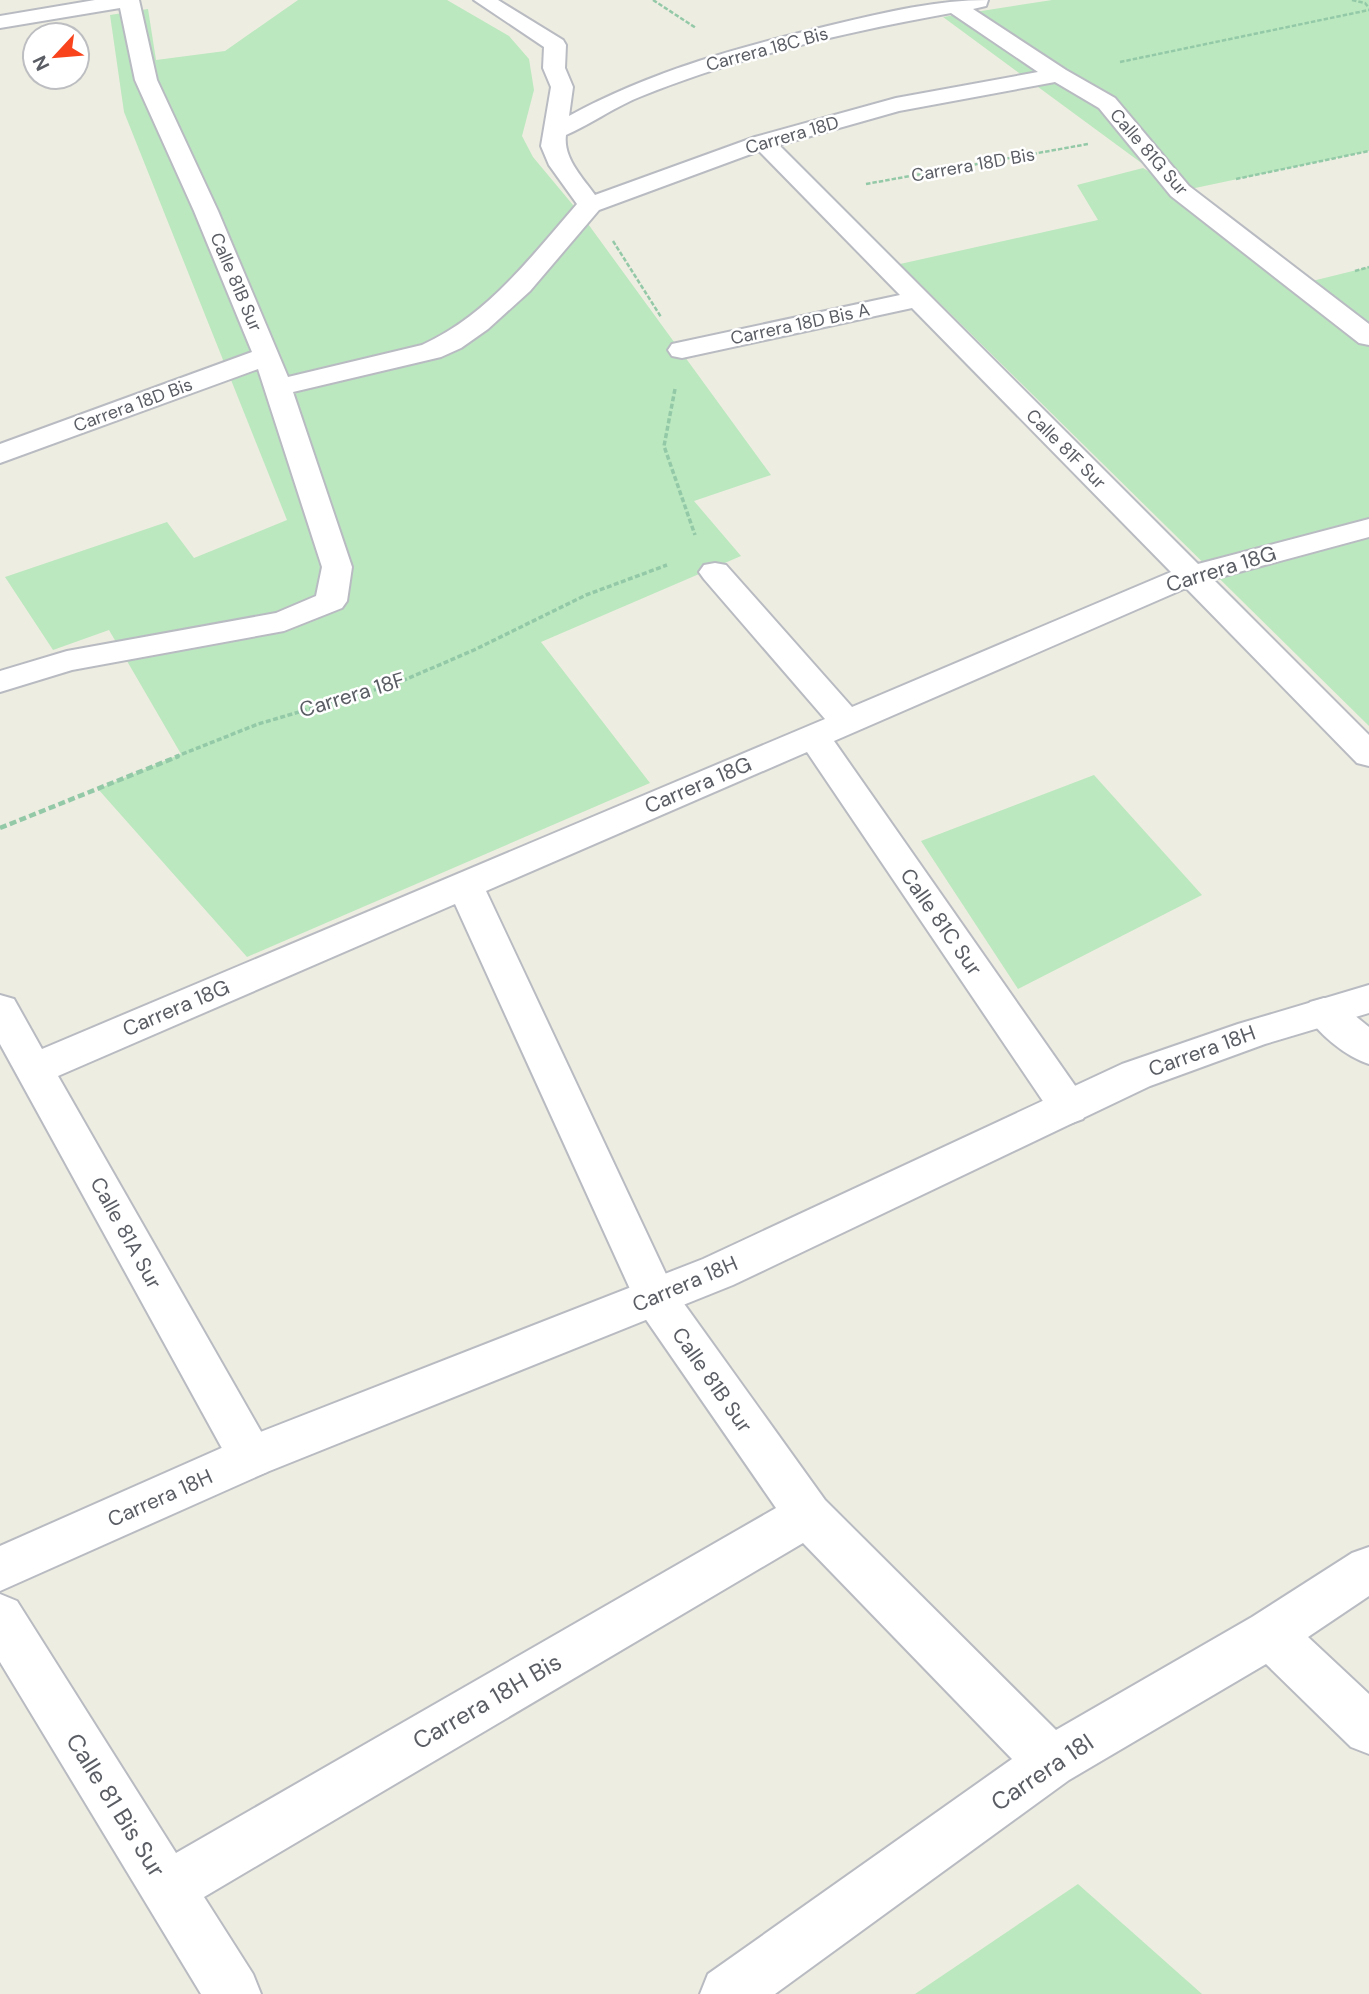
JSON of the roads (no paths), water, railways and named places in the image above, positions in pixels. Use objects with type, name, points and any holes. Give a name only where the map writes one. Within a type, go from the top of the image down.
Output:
[{"type":"street","points":[[0,22],[127,0]]},
{"type":"street","name":"Calle 81B Sur","points":[[0,682],[67,660],[284,621],[331,601],[337,567],[267,356],[206,211],[146,80],[127,0]]},
{"type":"street","points":[[484,0],[555,45],[554,68],[562,87],[553,146],[561,165],[590,205]]},
{"type":"street","name":"Carrera 18C Bis","points":[[555,131],[633,91],[735,54],[808,35],[990,0]]},
{"type":"street","name":"Calle 81G Sur","points":[[954,6],[1058,75],[1107,103],[1180,191],[1369,337]]},
{"type":"street","name":"Carrera 18D","points":[[277,388],[431,351],[451,342],[479,323],[521,285],[590,205],[763,142],[896,105],[1058,75]]},
{"type":"street","name":"Calle 81F Sur","points":[[763,142],[1369,755]]},
{"type":"street","name":"Carrera 18D Bis A","points":[[682,350],[918,299]]},
{"type":"street","name":"Carrera 18D Bis","points":[[0,454],[267,356]]},
{"type":"street","name":"Carrera 18G","points":[[35,1069],[1191,575],[1369,528]]},
{"type":"street","points":[[715,572],[846,722]]},
{"type":"street","name":"Calle 81C Sur","points":[[813,736],[1069,1108]]},
{"type":"street","name":"Calle 81B Sur","points":[[465,885],[655,1298],[808,1515],[1051,1762]]},
{"type":"street","name":"Carrera 18H","points":[[0,1569],[251,1457],[718,1272],[1136,1075],[1200,1050],[1369,999]]},
{"type":"street","name":"Calle 81A Sur","points":[[0,1009],[251,1457]]},
{"type":"street","points":[[1324,1012],[1369,1049]]},
{"type":"street","name":"Carrera 18H Bis","points":[[167,1888],[808,1515]]},
{"type":"street","name":"Carrera 18I","points":[[728,1994],[1051,1762],[1270,1634],[1369,1569]]},
{"type":"street","name":"Calle 81 Bis Sur","points":[[0,1617],[233,1994]]},
{"type":"street","points":[[1270,1634],[1369,1729]]}]
